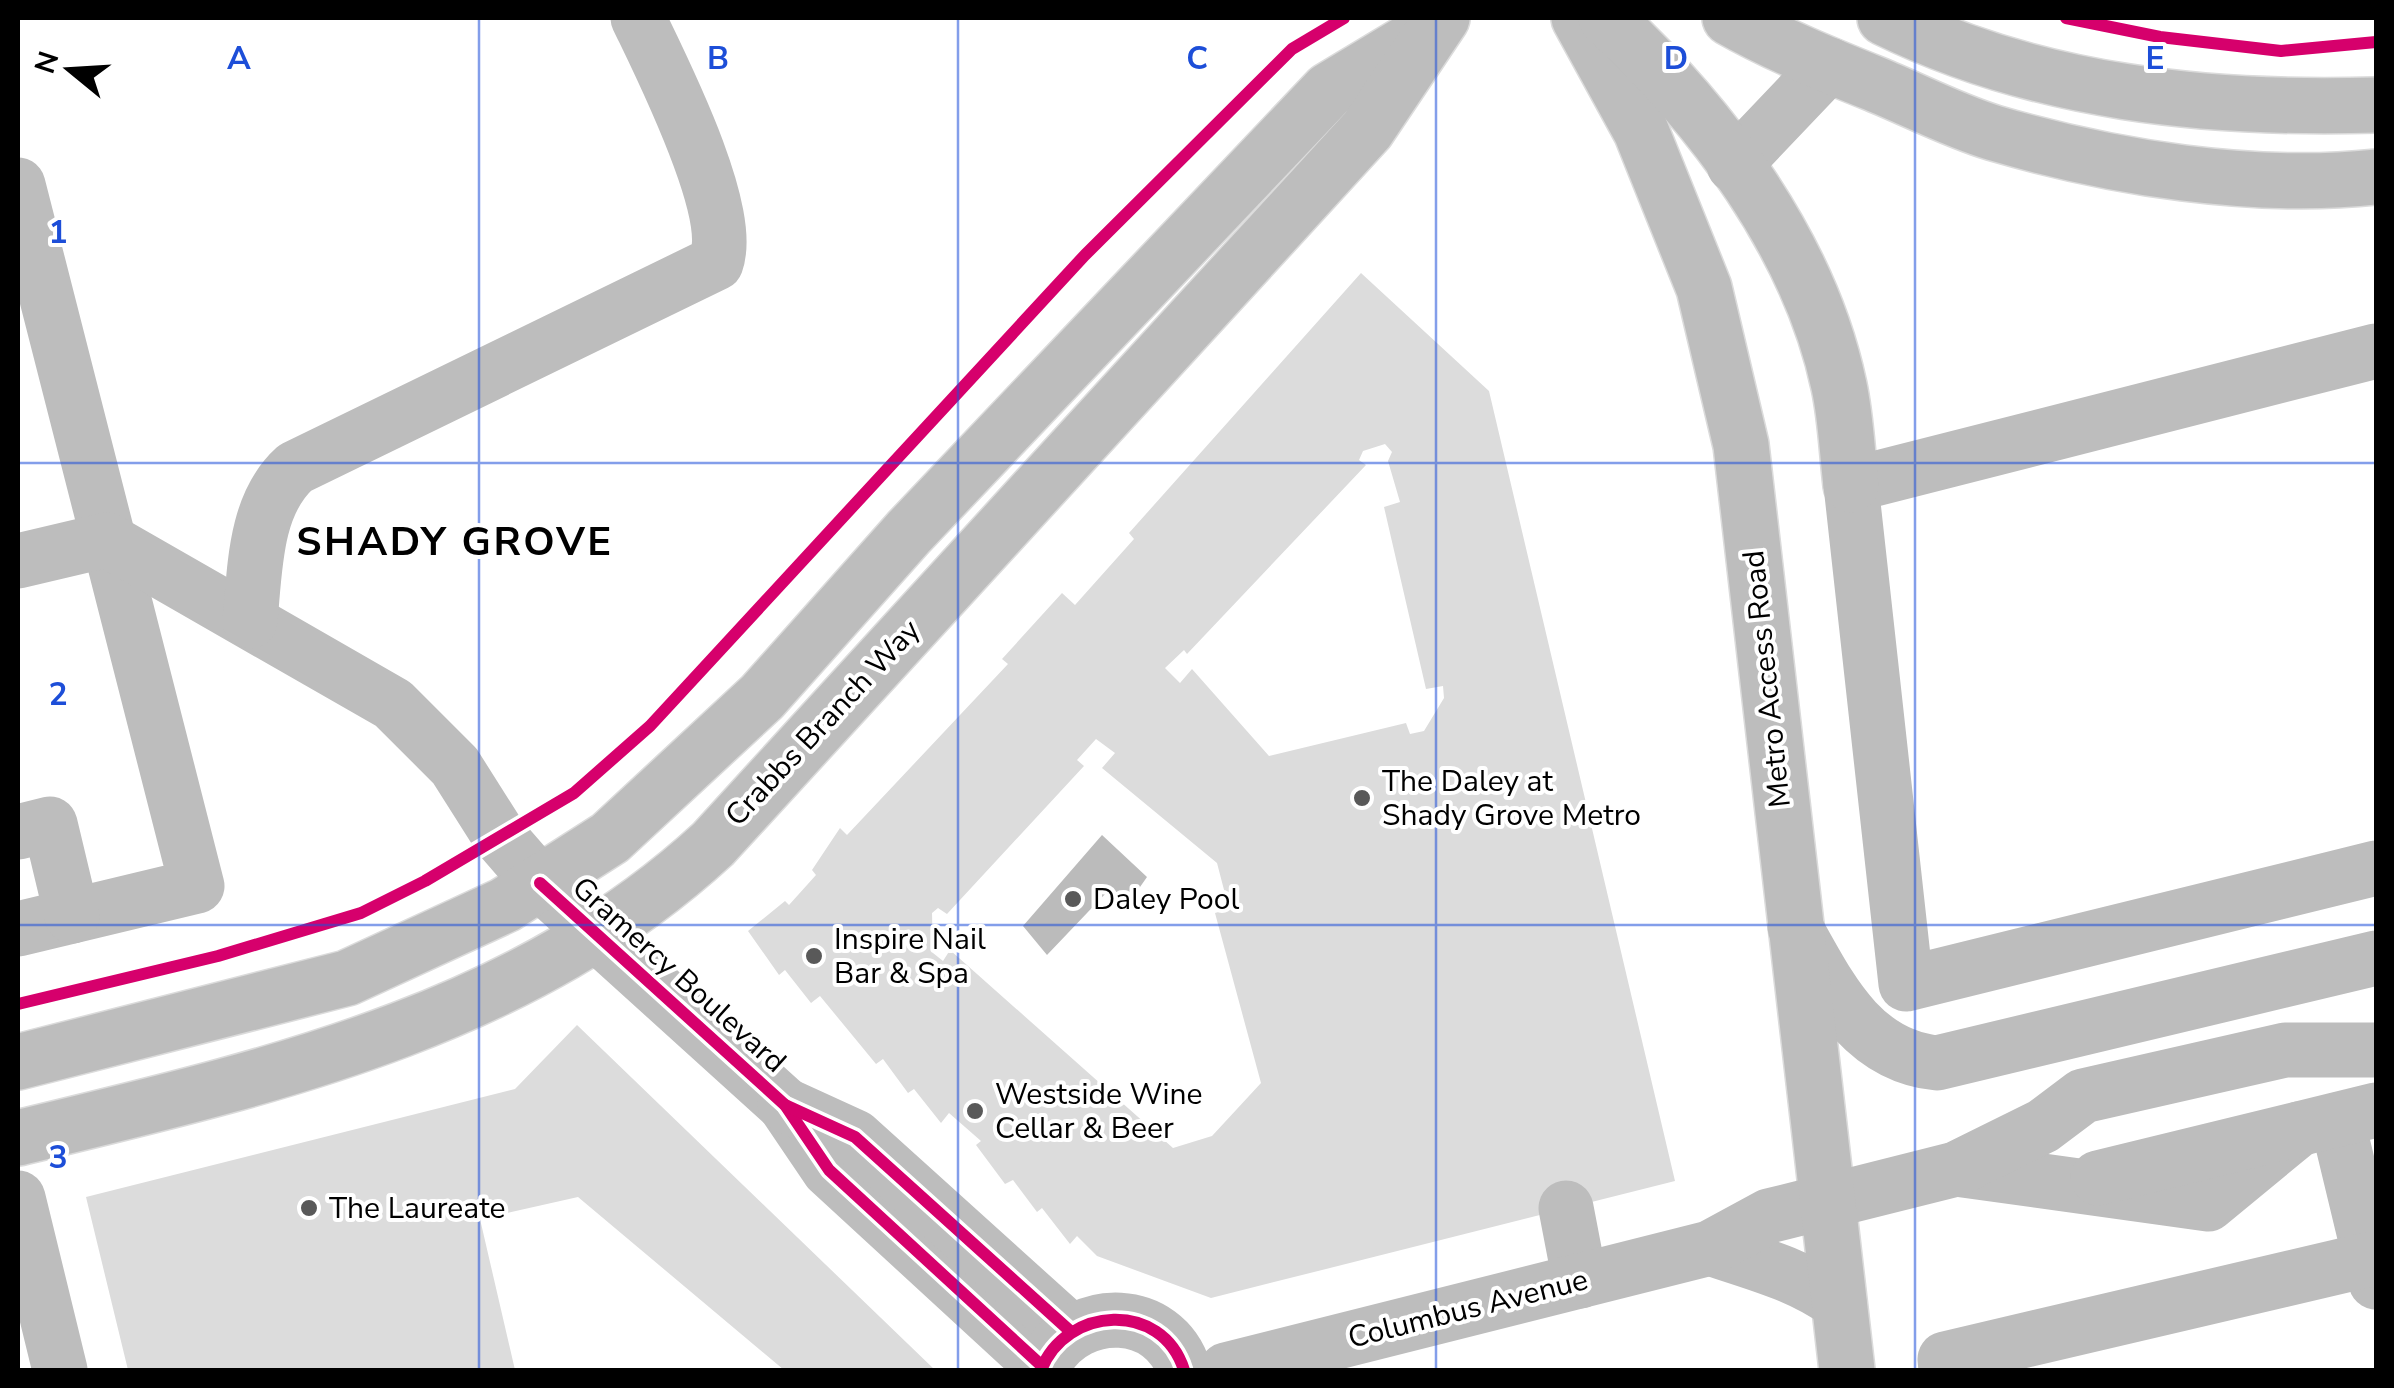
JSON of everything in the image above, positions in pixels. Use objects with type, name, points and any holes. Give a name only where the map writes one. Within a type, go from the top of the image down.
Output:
[{"type":"main road","points":[[250,622],[262,526],[280,481],[294,468],[716,262],[721,250],[719,229],[685,115],[638,18]]},
{"type":"main road","name":"Metro Access Road","points":[[1579,18],[1641,131],[1704,288],[1741,445],[1846,1370]]},
{"type":"main road","points":[[1606,18],[1696,107],[1787,248],[1820,324],[1839,386],[1906,984],[2376,868]]},
{"type":"main road","points":[[1730,18],[1829,65],[1992,132],[2119,162],[2331,182],[2376,177]]},
{"type":"main road","points":[[1885,18],[2015,68],[2088,87],[2254,106],[2376,105]]},
{"type":"main road","name":"Crabbs Branch Way","points":[[18,1062],[347,978],[448,934],[610,838],[762,697],[909,532],[1329,90],[1437,22]]},
{"type":"main road","name":"Crabbs Branch Way","points":[[18,1138],[249,1082],[428,1022],[526,976],[598,934],[670,882],[753,800],[1367,130],[1437,22]]},
{"type":"main road","points":[[1734,165],[1829,65]]},
{"type":"main road","points":[[18,185],[196,886],[18,929]]},
{"type":"main road","points":[[1851,485],[2376,350]]},
{"type":"main road","points":[[18,561],[107,540]]},
{"type":"main road","name":"Gramercy Boulevard","points":[[107,540],[393,704],[454,766],[500,837],[540,882],[785,1104],[829,1170],[1051,1356],[1090,1322],[1133,1321],[1169,1343],[1184,1370]]},
{"type":"main road","points":[[18,832],[50,824],[72,916]]},
{"type":"main road","points":[[1793,924],[1839,1005],[1860,1027],[1904,1056],[1937,1063],[2376,958]]},
{"type":"main road","points":[[1956,1169],[2043,1126],[2083,1096],[2286,1050],[2376,1050]]},
{"type":"main road","points":[[1946,1370],[1945,1359],[2374,1270],[2337,1119],[2061,1186],[1956,1169]]},
{"type":"main road","name":"Columbus Avenue","points":[[1226,1370],[1710,1248],[1770,1216],[1956,1169]]},
{"type":"main road","points":[[18,1198],[31,1314],[60,1370]]},
{"type":"main road","points":[[1566,1208],[1580,1281]]},
{"type":"main road","points":[[1710,1248],[1779,1269],[1812,1283],[1839,1302]]},
{"type":"shaded area","name":"Daley Pool","points":[[1102,835],[1147,877],[1126,907],[1107,892],[1047,955],[1023,926]]},
{"type":"building","name":"The Daley at Shady Grove Metro","points":[[1361,273],[1489,391],[1675,1181],[1211,1298],[1097,1256],[1077,1236],[1070,1244],[1042,1208],[1037,1212],[1013,1180],[1005,1184],[976,1145],[981,1141],[949,1113],[941,1123],[914,1089],[908,1093],[883,1059],[876,1064],[820,996],[811,1003],[785,970],[779,975],[748,931],[785,901],[789,905],[816,875],[812,870],[840,828],[847,835],[1008,664],[1002,659],[1062,593],[1075,605],[1134,539],[1129,533]],"holes":[[[1385,444],[1392,452],[1388,461],[1400,502],[1384,507],[1426,689],[1443,686],[1444,698],[1424,731],[1410,734],[1406,723],[1269,756],[1192,669],[1180,683],[1165,668],[1184,650],[1187,654],[1366,465],[1359,460],[1363,451]],[[1096,739],[1115,753],[1102,768],[1217,863],[1229,909],[1215,913],[1261,1083],[1212,1136],[1173,1148],[950,950],[943,961],[933,953],[932,913],[938,908],[947,914],[1084,766],[1077,760]]]},
{"type":"building","name":"The Laureate","points":[[577,1025],[935,1370],[784,1370],[578,1197],[480,1219],[515,1370],[128,1370],[86,1197],[515,1089]]},
{"type":"cycle path","points":[[18,1004],[218,956],[361,913],[425,881],[574,793],[650,726],[1085,255],[1292,49],[1344,18]]},
{"type":"cycle path","points":[[2066,18],[2160,37],[2281,51],[2376,42]]},
{"type":"cycle path","points":[[540,883],[785,1105],[829,1170],[1042,1366]]},
{"type":"cycle path","points":[[785,1105],[855,1137],[1070,1331]]},
{"type":"cycle path","points":[[1041,1370],[1053,1349],[1071,1333],[1091,1323],[1114,1320],[1136,1322],[1156,1331],[1173,1347],[1184,1370]]},
{"type":"place","name":"The Daley at Shady Grove Metro","points":[[1362,798]]},
{"type":"place","name":"Daley Pool","points":[[1073,899]]},
{"type":"place","name":"Inspire Nail Bar & Spa","points":[[814,956]]},
{"type":"place","name":"Westside Wine Cellar & Beer","points":[[975,1111]]},
{"type":"place","name":"The Laureate","points":[[309,1208]]},
{"type":"district","name":"SHADY GROVE","points":[[455,542]]}]
